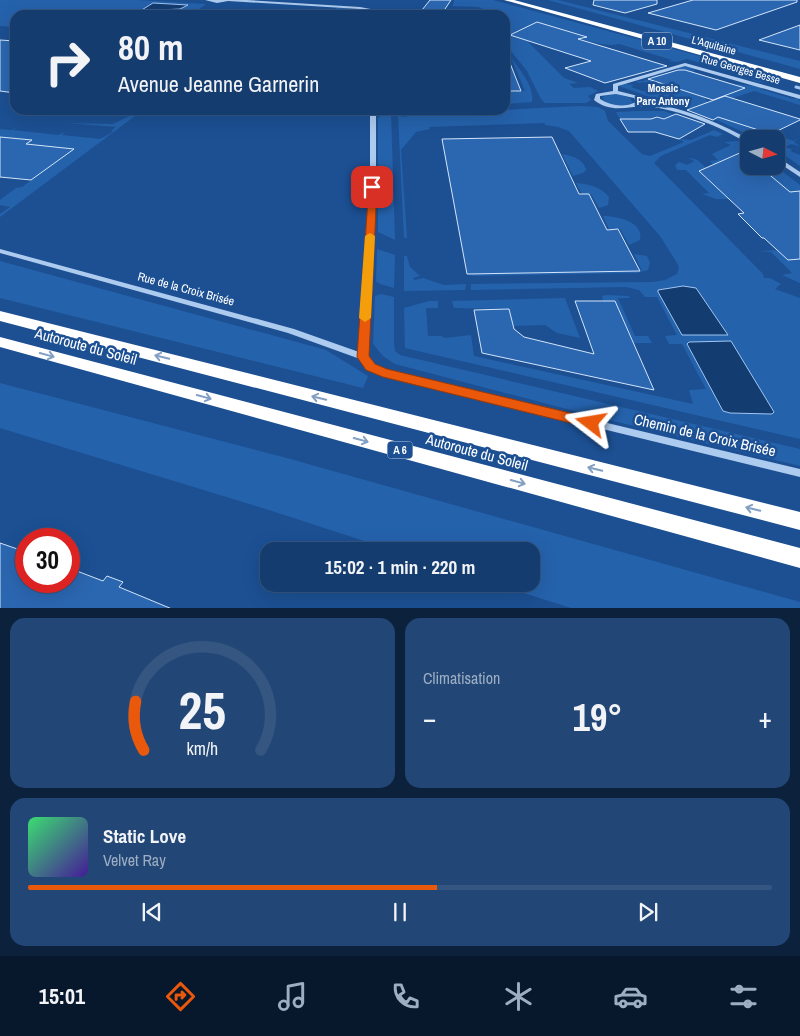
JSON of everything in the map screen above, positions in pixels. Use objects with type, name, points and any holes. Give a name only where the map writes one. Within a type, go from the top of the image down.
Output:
[{"type":"highway","name":"L'Aquitaine","points":[[507,0],[800,80]]},
{"type":"highway","name":"L'Aquitaine","points":[[528,0],[800,73]]},
{"type":"highway","name":"Autoroute du Soleil","points":[[0,316],[800,521]]},
{"type":"highway","name":"Autoroute du Soleil","points":[[0,342],[800,558]]},
{"type":"street","points":[[207,0],[370,10]]},
{"type":"street","name":"Rue Georges Besse","points":[[616,92],[615,85],[677,65],[694,65],[800,97]]},
{"type":"street","points":[[639,103],[636,97],[616,92],[598,95],[597,100],[603,104],[620,107],[639,103],[654,104],[709,122],[740,137]]},
{"type":"street","points":[[363,357],[373,170],[373,115]]},
{"type":"street","points":[[785,164],[800,175]]},
{"type":"street","name":"Rue de la Croix Brisée","points":[[0,252],[291,331],[363,357]]},
{"type":"street","name":"Chemin de la Croix Brisée","points":[[363,357],[371,367],[383,373],[800,473]]},
{"type":"shaded area","points":[[0,0],[138,0],[206,4],[198,10],[10,10],[10,27],[0,26]]},
{"type":"shaded area","points":[[454,0],[493,0],[784,79],[772,83],[761,82],[752,80],[754,78],[687,59],[677,62],[668,61],[672,60],[619,44],[605,45],[595,43],[581,39],[586,36],[537,22],[520,31],[531,40],[528,42],[564,78],[578,83],[569,84],[574,88],[590,87],[598,91],[588,96],[591,100],[586,103],[545,103],[541,99],[527,71],[510,50],[510,10],[487,10],[478,7],[453,6]]},
{"type":"shaded area","points":[[548,0],[558,0],[800,61],[800,69]]},
{"type":"shaded area","points":[[153,3],[188,5],[180,9],[142,10]]},
{"type":"shaded area","points":[[338,7],[363,10],[335,10]]},
{"type":"shaded area","points":[[511,58],[529,85],[532,102],[510,104],[510,92],[525,91]]},
{"type":"shaded area","points":[[675,67],[693,67],[696,70],[689,69],[695,71],[668,86],[703,96],[708,102],[694,108],[761,130],[740,131],[685,107],[678,107],[619,86],[624,84],[634,85],[631,87],[644,91],[654,91],[662,88],[636,81],[654,77],[650,75],[662,75],[680,69]]},
{"type":"shaded area","points":[[735,85],[763,87],[760,89],[793,99],[800,99],[798,100],[800,105],[754,91],[733,98],[725,96],[744,88]]},
{"type":"shaded area","points":[[617,94],[630,98],[633,103],[617,105],[609,103],[602,98]]},
{"type":"shaded area","points":[[578,106],[598,107],[605,111],[608,121],[642,154],[650,156],[684,142],[679,139],[691,140],[714,130],[723,134],[717,137],[710,135],[661,156],[654,163],[763,274],[764,278],[770,278],[781,284],[775,289],[800,298],[800,439],[405,348],[404,308],[429,301],[438,301],[438,308],[426,308],[428,336],[441,336],[445,338],[471,335],[474,356],[693,404],[689,390],[706,389],[682,344],[669,344],[665,336],[677,335],[657,297],[645,297],[639,290],[626,287],[471,290],[471,284],[653,282],[665,280],[677,274],[679,267],[660,236],[569,131],[544,123],[429,127],[430,129],[416,132],[401,150],[407,238],[404,238],[398,116],[510,115],[510,110]]},
{"type":"shaded area","points":[[664,111],[675,115],[668,119],[657,116],[651,119],[620,119],[616,112]]},
{"type":"shaded area","points":[[132,115],[136,115],[0,217],[0,214],[10,207],[0,205],[0,200],[16,188],[22,187],[73,149],[26,144],[32,140],[0,137],[0,129],[11,130],[18,127],[13,130],[58,135],[66,132],[62,135],[100,139],[113,132],[111,131],[116,127],[67,123],[113,124]]},
{"type":"shaded area","points":[[382,115],[391,115],[395,240],[378,232],[378,118]]},
{"type":"shaded area","points":[[785,138],[794,141],[800,138],[794,142],[800,146],[791,144],[785,147]]},
{"type":"shaded area","points":[[737,141],[740,143],[740,160],[714,165],[710,161],[718,160],[712,154],[731,145],[724,142]]},
{"type":"shaded area","points":[[785,147],[800,155],[800,166],[785,155]]},
{"type":"shaded area","points":[[562,154],[573,157],[583,163],[586,170],[573,176]]},
{"type":"shaded area","points":[[688,158],[700,162],[706,168],[699,172],[729,199],[716,199],[702,194],[709,193],[686,170],[677,170],[675,165],[679,162],[687,165],[695,161]]},
{"type":"shaded area","points":[[785,174],[800,185],[800,194],[797,191],[790,192],[770,175]]},
{"type":"shaded area","points":[[576,183],[598,188],[609,197],[608,205],[599,208],[591,194],[582,194]]},
{"type":"shaded area","points":[[603,216],[615,217],[633,224],[638,228],[640,240],[629,245],[620,229],[609,229]]},
{"type":"shaded area","points":[[377,249],[395,255],[394,288],[376,281]]},
{"type":"shaded area","points":[[777,250],[788,260],[793,259],[790,251],[800,260],[800,283],[782,275],[792,273],[771,252],[760,251]]},
{"type":"shaded area","points":[[634,254],[647,256],[650,263],[648,270],[637,273],[474,276],[465,274],[642,271]]},
{"type":"shaded area","points":[[404,256],[407,256],[410,267],[420,276],[413,278],[414,280],[423,278],[444,285],[466,284],[465,290],[404,291]]},
{"type":"shaded area","points":[[0,261],[326,350],[368,376],[363,388],[0,298]]},
{"type":"shaded area","points":[[683,286],[696,288],[728,335],[682,335],[658,290]]},
{"type":"shaded area","points":[[381,294],[394,297],[394,344],[395,351],[400,355],[800,449],[800,466],[601,418],[395,364],[383,356],[373,344],[375,296]]},
{"type":"shaded area","points":[[602,296],[628,296],[630,298],[618,298],[635,336],[648,336],[652,343],[634,343],[615,301],[603,301]]},
{"type":"shaded area","points":[[565,298],[580,338],[557,333],[545,325],[513,326],[509,309],[454,308],[452,301]]},
{"type":"shaded area","points":[[731,341],[774,412],[772,414],[730,413],[723,411],[687,344],[689,342]]},
{"type":"shaded area","points":[[0,383],[283,457],[800,602],[800,608],[571,608],[520,592],[540,592],[540,542],[367,542],[0,428]]},
{"type":"building","points":[[430,0],[451,0],[444,10],[422,10]]},
{"type":"building","points":[[594,0],[657,0],[657,4],[625,13],[593,5]]},
{"type":"building","points":[[693,0],[797,0],[797,2],[716,30],[648,13]]},
{"type":"building","points":[[537,22],[587,37],[578,39],[667,66],[605,83],[565,68],[591,61],[510,35]]},
{"type":"building","points":[[800,25],[800,50],[759,40]]},
{"type":"building","points":[[0,40],[10,41],[10,92],[0,91]]},
{"type":"building","points":[[510,63],[521,91],[510,91]]},
{"type":"building","points":[[678,70],[685,70],[745,88],[713,100],[648,79]]},
{"type":"building","points":[[725,96],[800,120],[779,130],[759,130],[718,117],[713,120],[687,110]]},
{"type":"building","points":[[676,114],[705,124],[679,139],[655,132],[628,132],[620,119],[651,119],[657,117],[664,119]]},
{"type":"building","points":[[0,137],[32,140],[26,144],[74,149],[31,180],[0,177]]},
{"type":"building","points":[[552,137],[579,194],[589,194],[607,230],[618,229],[640,271],[467,274],[442,139]]},
{"type":"building","points":[[740,153],[740,175],[770,175],[790,192],[800,191],[800,259],[788,260],[762,238],[738,214],[744,213],[699,171]]},
{"type":"building","points":[[575,301],[615,301],[654,390],[482,353],[474,310],[509,309],[514,329],[524,337],[594,354]]},
{"type":"building","points":[[0,543],[15,548],[15,593],[80,593],[80,572],[103,581],[107,576],[123,582],[119,587],[170,608],[0,608]]},
{"type":"waterway","points":[[796,87],[800,88]]},
{"type":"slow traffic","points":[[365,318],[370,236]]},
{"type":"district","name":"Mosaic Parc Antony","points":[[663,94]]},
{"type":"route","points":[[372,187],[363,357],[371,367],[383,373],[591,423]]}]
